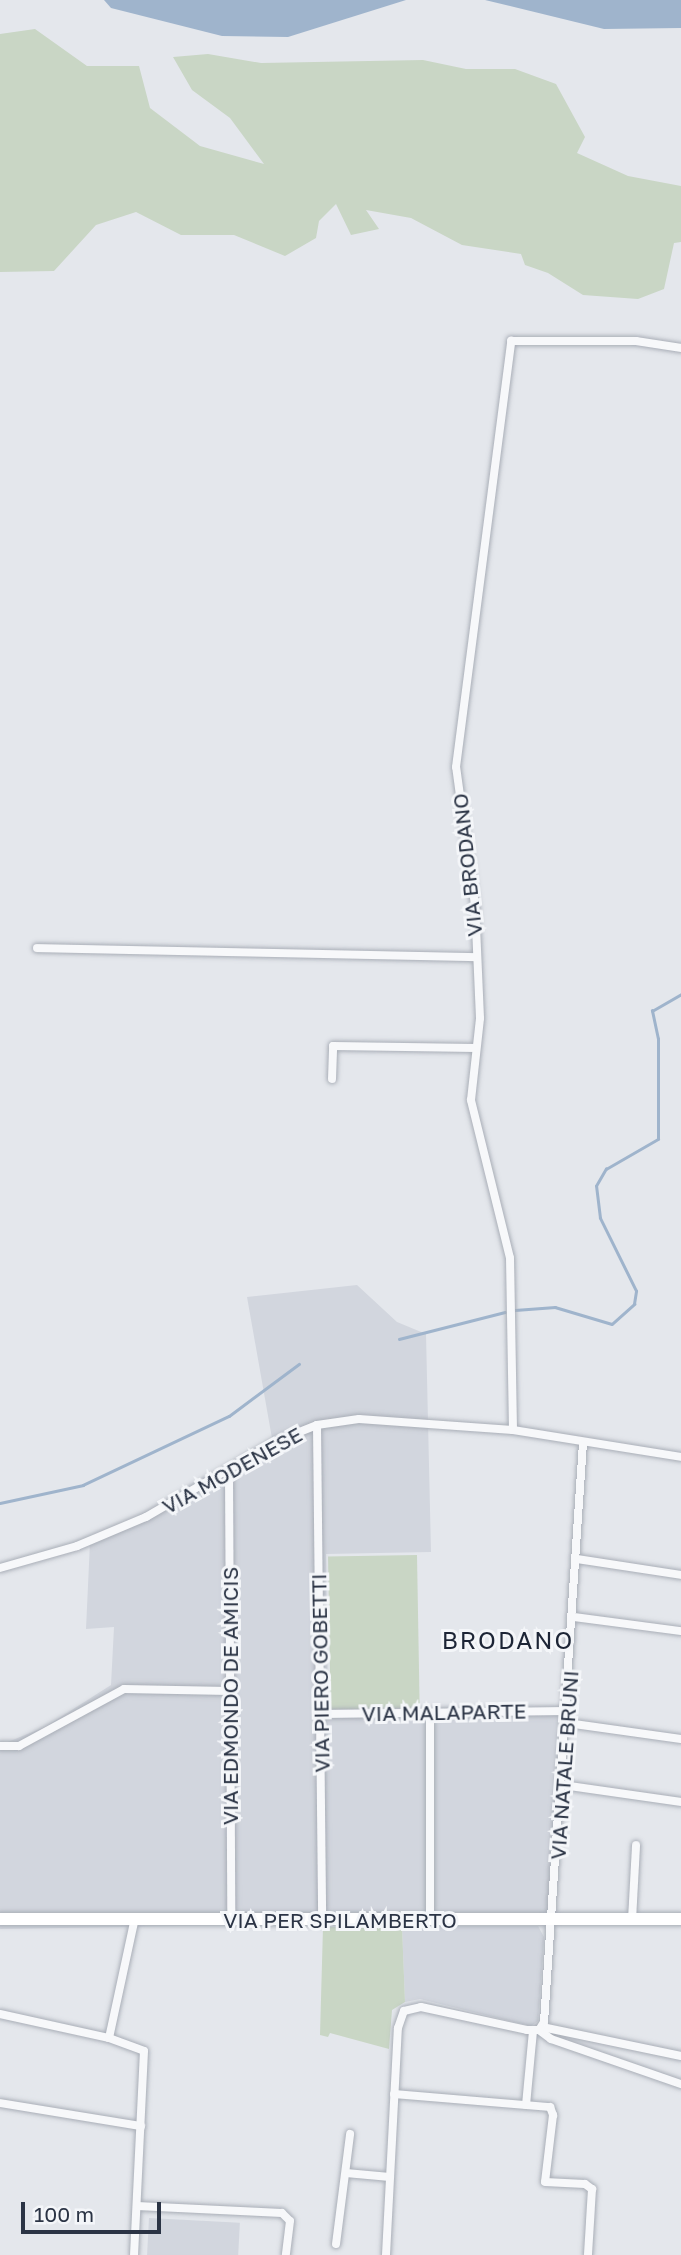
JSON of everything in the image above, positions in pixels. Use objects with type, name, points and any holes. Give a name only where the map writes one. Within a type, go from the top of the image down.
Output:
[{"type":"main road","name":"VIA PER SPILAMBERTO","points":[[0,1919],[135,1918],[322,1922],[681,1919]]},
{"type":"street","name":"VIA BRODANO","points":[[513,1430],[510,1258],[471,1100],[480,1018],[470,850],[456,767],[511,341],[636,341],[681,348]]},
{"type":"street","points":[[37,948],[476,957]]},
{"type":"street","points":[[332,1079],[333,1046],[476,1048]]},
{"type":"street","name":"VIA MODENESE","points":[[0,1568],[77,1546],[146,1517],[277,1441],[317,1425],[359,1419],[513,1430],[681,1457]]},
{"type":"street","name":"VIA PIERO GOBETTI","points":[[317,1425],[322,1922]]},
{"type":"street","name":"VIA NATALE BRUNI","points":[[526,2105],[553,1920],[583,1442]]},
{"type":"street","name":"VIA EDMONDO DE AMICIS","points":[[229,1471],[231,1920]]},
{"type":"street","points":[[577,1559],[681,1575]]},
{"type":"street","points":[[574,1617],[681,1631]]},
{"type":"street","points":[[0,1746],[19,1746],[124,1689],[229,1690]]},
{"type":"street","name":"VIA MALAPARTE","points":[[321,1714],[567,1711]]},
{"type":"street","points":[[430,1713],[430,1920]]},
{"type":"street","points":[[567,1723],[681,1739]]},
{"type":"street","points":[[563,1785],[681,1802]]},
{"type":"street","points":[[632,1920],[636,1845]]},
{"type":"street","points":[[110,2038],[135,1918]]},
{"type":"street","points":[[386,2255],[398,2028],[409,2008],[421,2007],[681,2056]]},
{"type":"street","points":[[0,2014],[110,2038],[144,2051],[134,2255]]},
{"type":"street","points":[[538,2029],[573,2047],[681,2084]]},
{"type":"street","points":[[394,2094],[546,2105],[553,2115],[545,2182],[585,2184],[592,2189],[589,2255]]},
{"type":"street","points":[[0,2103],[141,2126]]},
{"type":"street","points":[[336,2244],[350,2133]]},
{"type":"street","points":[[345,2173],[390,2177]]},
{"type":"street","points":[[137,2206],[282,2213],[290,2221],[286,2255]]},
{"type":"shaded area","points":[[357,1285],[397,1322],[426,1334],[431,1552],[326,1554],[328,1710],[559,1707],[552,1920],[0,1929],[0,1745],[45,1727],[111,1685],[114,1627],[86,1629],[90,1542],[273,1444],[247,1297]]},
{"type":"shaded area","points":[[402,1926],[538,1926],[544,1937],[538,2021],[531,2026],[420,1999],[405,2002]]},
{"type":"shaded area","points":[[149,2218],[240,2223],[238,2255],[147,2255]]},
{"type":"green space","points":[[35,29],[87,66],[139,66],[150,108],[200,146],[264,164],[230,118],[192,90],[173,57],[208,54],[261,63],[423,60],[466,69],[515,69],[556,84],[585,137],[577,153],[628,176],[681,186],[681,242],[674,243],[664,289],[638,299],[583,295],[548,273],[525,265],[521,254],[462,245],[411,218],[366,210],[379,229],[351,235],[336,204],[319,221],[316,238],[285,256],[234,235],[181,235],[136,212],[96,225],[54,271],[0,272],[0,34]]},
{"type":"green space","points":[[417,1555],[420,1708],[331,1710],[328,1557]]},
{"type":"green space","points":[[402,1926],[405,2002],[392,2010],[389,2049],[330,2033],[328,2037],[320,2035],[323,1927]]},
{"type":"water","points":[[104,0],[406,0],[288,37],[222,36],[111,8]]},
{"type":"water","points":[[485,0],[681,0],[681,28],[604,29]]},
{"type":"waterway","points":[[515,1310],[555,1307],[612,1324],[634,1304],[636,1291],[600,1218],[596,1186],[606,1169],[658,1139],[658,1039],[652,1011],[681,994]]},
{"type":"waterway","points":[[399,1339],[505,1312]]},
{"type":"waterway","points":[[0,1503],[83,1485],[229,1416],[299,1364]]},
{"type":"district","name":"BRODANO","points":[[508,1640]]}]
